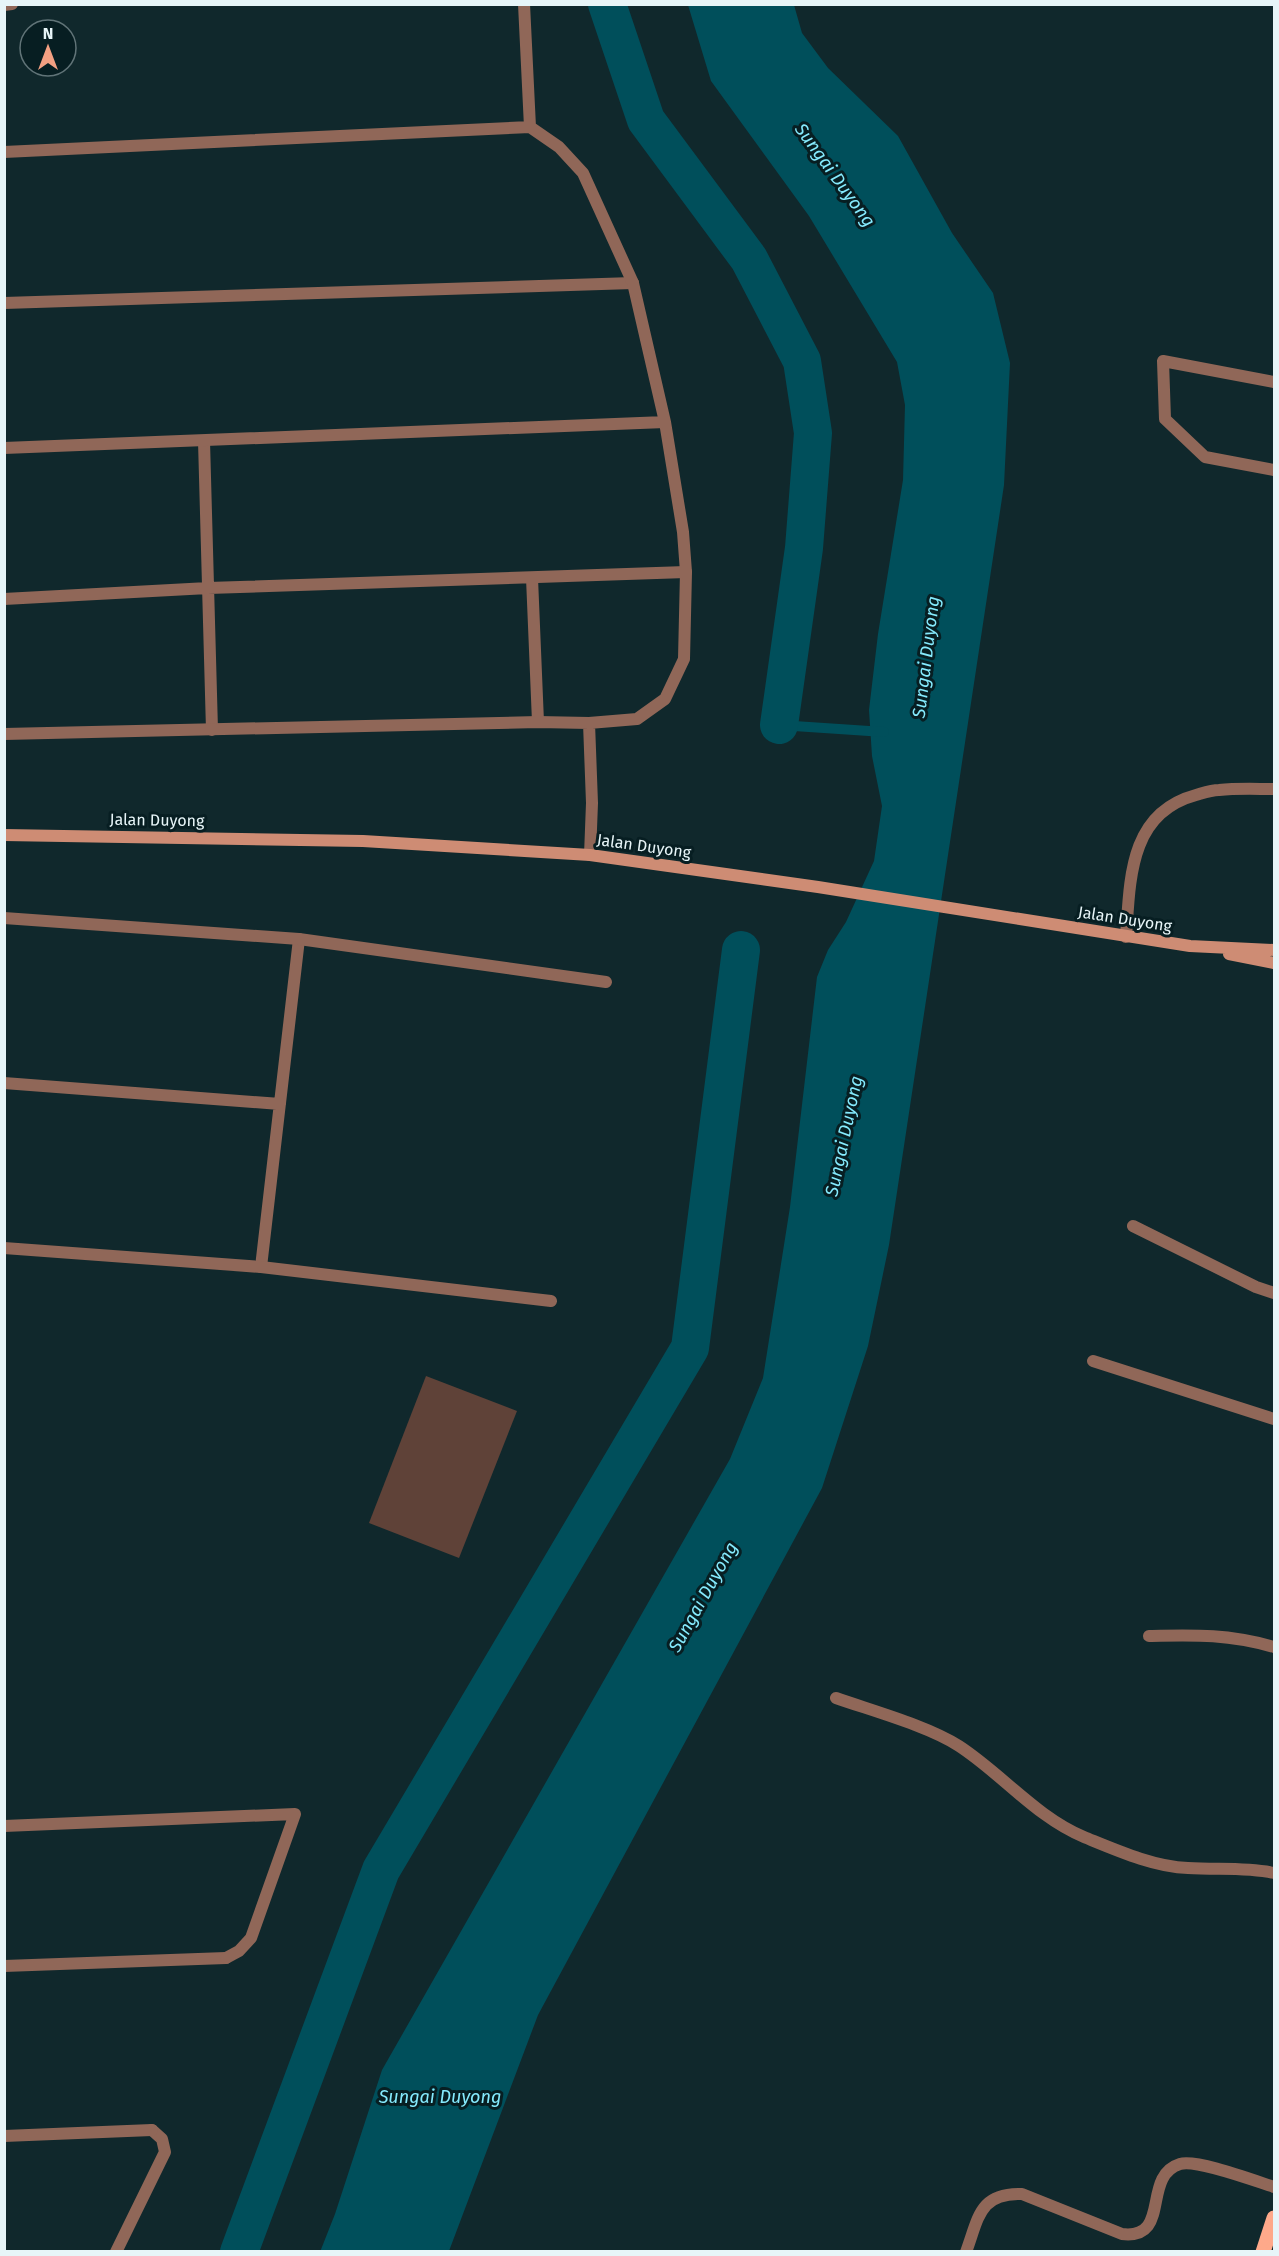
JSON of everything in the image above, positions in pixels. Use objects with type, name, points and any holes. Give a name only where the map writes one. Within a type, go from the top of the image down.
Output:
[{"type":"main road","name":"Jalan Duyong","points":[[4,835],[363,841],[590,855],[818,887],[1190,946],[1275,950]]},
{"type":"main road","points":[[1190,946],[1275,963]]},
{"type":"main road","points":[[1263,2252],[1275,2218]]},
{"type":"street","points":[[4,5],[12,4]]},
{"type":"street","points":[[524,4],[530,127]]},
{"type":"street","points":[[4,152],[530,127],[559,147],[583,173],[633,283],[665,422],[683,532],[686,572],[684,659],[665,699],[637,719],[589,723],[538,722],[4,734]]},
{"type":"street","points":[[4,303],[633,283]]},
{"type":"street","points":[[1275,382],[1163,362],[1165,419],[1205,457],[1275,470]]},
{"type":"street","points":[[4,448],[665,422]]},
{"type":"street","points":[[204,441],[212,730]]},
{"type":"street","points":[[4,599],[208,588],[686,572]]},
{"type":"street","points":[[532,578],[538,722]]},
{"type":"street","points":[[589,723],[592,803],[590,855]]},
{"type":"street","points":[[1126,937],[1130,888],[1140,840],[1156,816],[1181,799],[1217,790],[1275,789]]},
{"type":"street","points":[[4,918],[299,939],[606,982]]},
{"type":"street","points":[[261,1267],[299,939]]},
{"type":"street","points":[[4,1083],[280,1104]]},
{"type":"street","points":[[1133,1226],[1256,1287],[1275,1293]]},
{"type":"street","points":[[4,1248],[261,1267],[551,1302]]},
{"type":"street","points":[[1093,1361],[1275,1419]]},
{"type":"street","points":[[1149,1636],[1207,1634],[1245,1639],[1275,1647]]},
{"type":"street","points":[[836,1698],[932,1733],[958,1745],[1054,1820],[1082,1836],[1147,1860],[1187,1868],[1220,1867],[1275,1873]]},
{"type":"street","points":[[4,1827],[295,1814],[251,1938],[239,1951],[226,1958],[4,1966]]},
{"type":"street","points":[[4,2136],[152,2130],[162,2139],[165,2151],[116,2252]]},
{"type":"street","points":[[966,2252],[982,2208],[1005,2194],[1022,2194],[1122,2234],[1133,2236],[1144,2232],[1150,2224],[1161,2181],[1169,2170],[1181,2164],[1195,2164],[1275,2187]]},
{"type":"shaded area","points":[[426,1376],[517,1411],[459,1558],[369,1523]]},
{"type":"water","name":"Sungai Duyong","points":[[688,5],[794,5],[802,33],[828,68],[898,136],[952,233],[993,293],[1010,363],[1004,485],[889,1245],[868,1346],[822,1488],[538,2015],[449,2251],[320,2252],[335,2214],[382,2070],[730,1459],[763,1378],[790,1207],[817,977],[828,950],[846,922],[874,861],[882,806],[872,756],[869,710],[878,634],[903,480],[905,405],[897,362],[809,216],[711,81]]},
{"type":"waterway","points":[[607,4],[646,120],[749,259],[802,361],[813,433],[804,548],[779,725]]},
{"type":"waterway","points":[[779,725],[884,732]]},
{"type":"waterway","points":[[239,2252],[381,1870],[690,1348],[741,950]]}]
